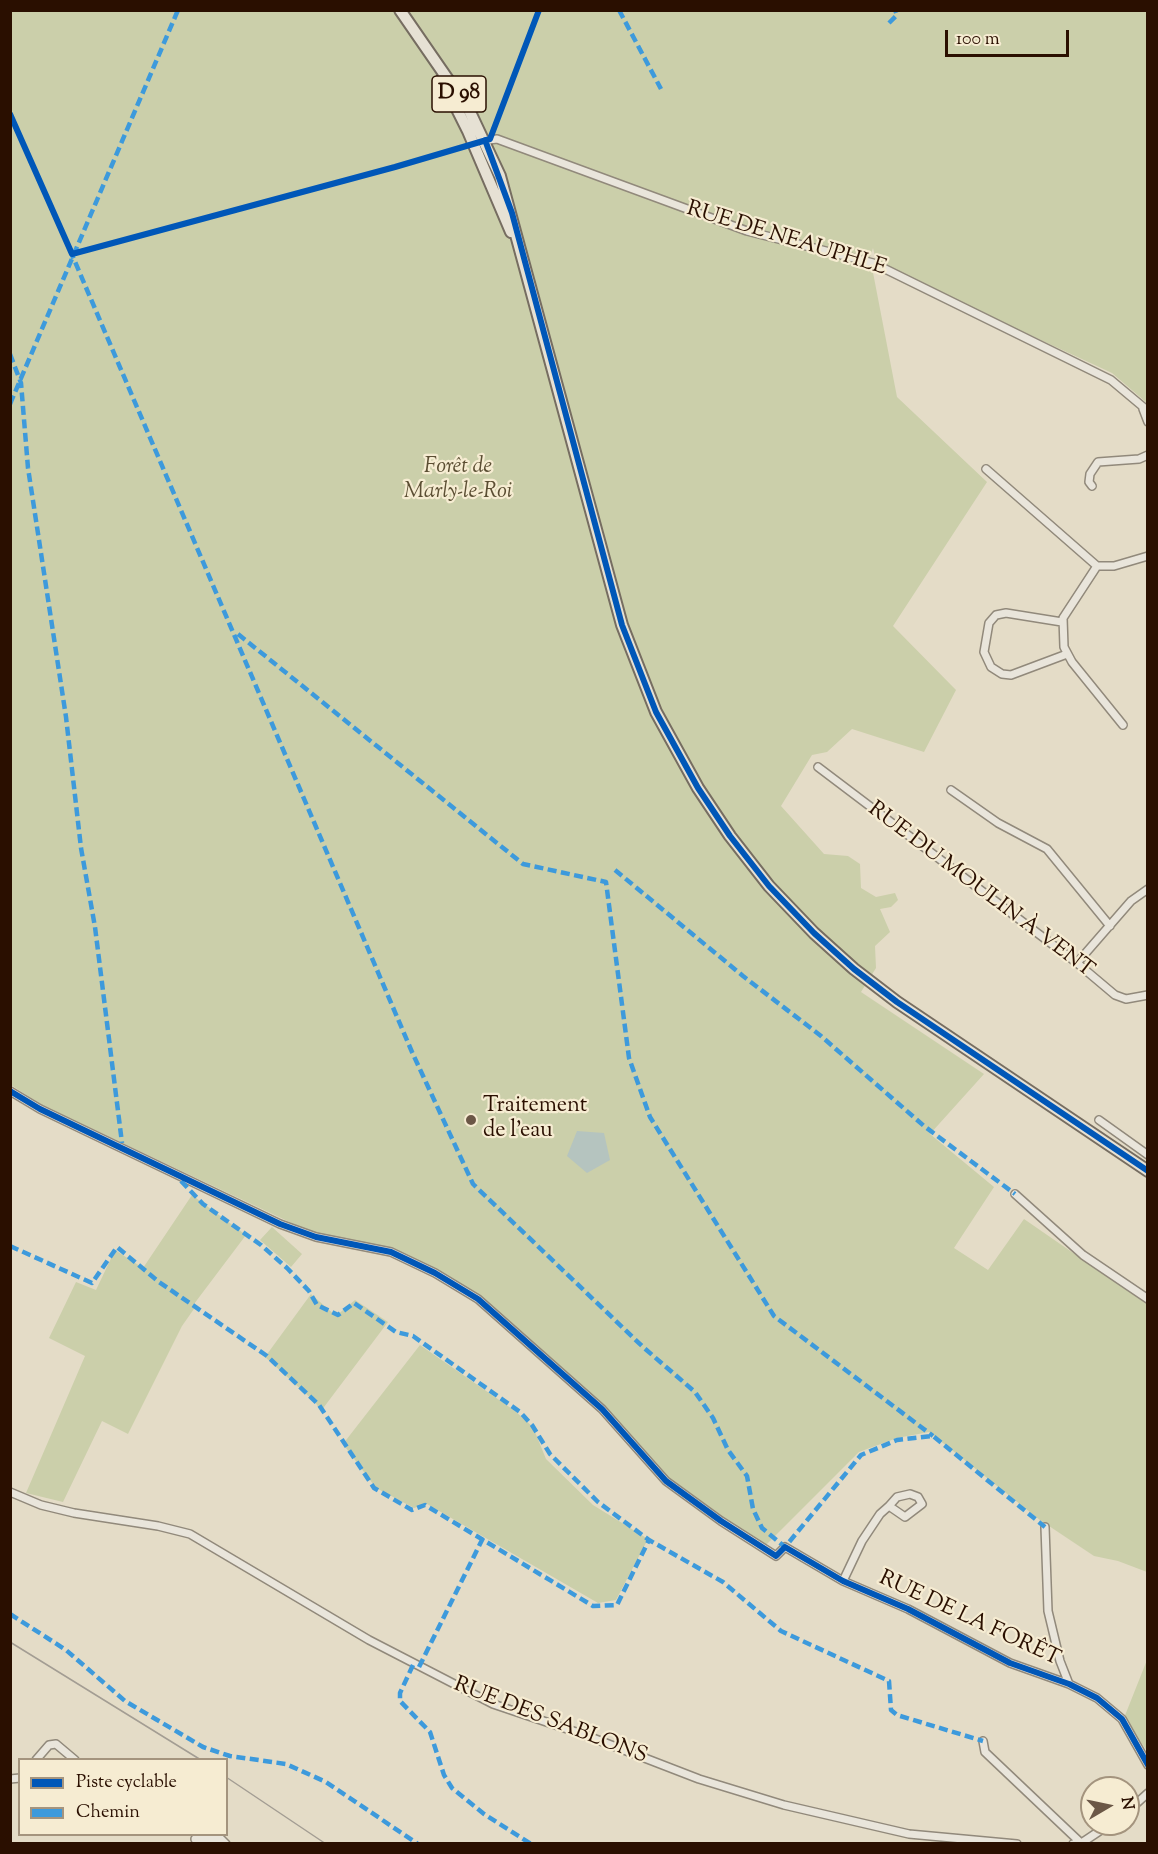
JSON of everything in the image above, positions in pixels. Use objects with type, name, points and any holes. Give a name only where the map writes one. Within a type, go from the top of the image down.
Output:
[{"type":"main road","name":"D 98","points":[[400,10],[460,95],[485,140],[506,194],[625,635],[656,712],[687,771],[715,815],[769,886],[814,933],[854,969],[905,1007],[1148,1171]]},
{"type":"main road","name":"D 98","points":[[427,51],[473,144],[524,266]]},
{"type":"street","name":"RUE DE NEAUPHLE","points":[[473,144],[496,139],[747,231],[873,263],[1112,380],[1145,409]]},
{"type":"street","points":[[1145,409],[1148,422]]},
{"type":"street","points":[[1092,486],[1089,482],[1090,474],[1098,462],[1139,459],[1148,455]]},
{"type":"street","points":[[986,469],[1097,566],[1114,566],[1148,556]]},
{"type":"street","points":[[1097,566],[1062,622],[1067,654],[1123,725]]},
{"type":"street","points":[[1062,622],[1001,613],[992,618],[984,652],[991,667],[1002,674],[1011,675],[1067,654]]},
{"type":"street","name":"RUE DU MOULIN À VENT","points":[[818,767],[1120,998],[1148,995]]},
{"type":"street","points":[[951,790],[998,823],[1047,849],[1110,926]]},
{"type":"street","points":[[1077,963],[1131,902],[1148,889]]},
{"type":"street","name":"RUE DE LA FORÊT","points":[[10,1091],[40,1109],[280,1224],[316,1237],[392,1252],[435,1273],[478,1299],[602,1409],[666,1481],[776,1556],[785,1547],[843,1581],[908,1609],[1010,1663],[1069,1684],[1097,1698],[1122,1719],[1148,1765]]},
{"type":"street","points":[[1099,1120],[1148,1155]]},
{"type":"street","points":[[1015,1194],[1096,1266],[1148,1299]]},
{"type":"street","name":"RUE DES SABLONS","points":[[10,1492],[41,1505],[74,1513],[168,1527],[189,1534],[386,1650],[494,1704],[585,1735],[699,1779],[796,1808],[909,1834],[1017,1844]]},
{"type":"street","points":[[843,1581],[862,1541],[880,1514],[889,1506]]},
{"type":"street","points":[[1045,1527],[1048,1611],[1060,1661],[1069,1684]]},
{"type":"street","points":[[983,1741],[986,1752],[1083,1843]]},
{"type":"street","points":[[38,1758],[50,1745],[56,1744],[73,1758]]},
{"type":"street","points":[[198,1841],[221,1839],[226,1844]]},
{"type":"street","points":[[1073,1844],[1083,1843]]},
{"type":"green space","name":"Forêt de Marly-le-Roi","points":[[10,11],[1147,11],[1147,403],[1112,373],[877,264],[873,248],[870,257],[897,397],[987,482],[893,626],[956,690],[924,752],[852,729],[827,752],[812,755],[781,806],[824,854],[848,856],[860,864],[861,888],[876,897],[895,893],[898,900],[891,907],[880,909],[890,932],[875,946],[876,968],[861,992],[984,1074],[930,1134],[994,1187],[954,1248],[988,1270],[1024,1219],[1147,1304],[1147,1572],[1118,1561],[1094,1556],[1040,1520],[929,1432],[897,1438],[859,1452],[764,1547],[663,1475],[603,1404],[480,1295],[399,1251],[317,1235],[42,1105],[11,1085]]},
{"type":"green space","points":[[192,1195],[246,1235],[194,1304],[196,1306],[182,1326],[128,1434],[102,1421],[63,1502],[26,1493],[85,1356],[49,1338],[76,1282],[96,1290],[115,1250],[143,1268]]},
{"type":"green space","points":[[272,1227],[302,1254],[291,1267],[260,1240]]},
{"type":"green space","points":[[311,1294],[336,1316],[355,1300],[388,1322],[321,1411],[315,1402],[265,1357]]},
{"type":"green space","points":[[420,1345],[515,1411],[533,1427],[546,1459],[593,1505],[648,1539],[616,1600],[598,1603],[427,1504],[414,1508],[376,1488],[343,1444]]},
{"type":"green space","points":[[1147,1660],[1147,1751],[1124,1718]]},
{"type":"shaded area","points":[[577,1131],[604,1133],[610,1160],[587,1173],[567,1156]]},
{"type":"tram line","points":[[10,1642],[198,1758]]},
{"type":"tram line","points":[[228,1778],[326,1844]]},
{"type":"marked path","points":[[10,404],[178,10]]},
{"type":"marked path","points":[[619,10],[661,89]]},
{"type":"marked path","points":[[889,23],[897,15],[895,10]]},
{"type":"marked path","points":[[70,250],[412,1052],[473,1184],[643,1347],[695,1392],[713,1418],[728,1450],[747,1476],[753,1509],[762,1528],[785,1547],[861,1455],[897,1440],[933,1436],[1045,1527]]},
{"type":"marked path","points":[[10,354],[21,383],[28,468],[66,717],[81,848],[95,927],[122,1143]]},
{"type":"marked path","points":[[238,634],[523,864],[606,882],[629,1058],[650,1117],[774,1316],[933,1436]]},
{"type":"marked path","points":[[615,870],[743,976],[821,1036],[924,1126],[1015,1194]]},
{"type":"marked path","points":[[181,1181],[203,1204],[261,1245],[287,1268],[309,1291],[317,1305],[338,1315],[354,1303],[396,1332],[413,1336],[520,1412],[532,1425],[550,1454],[598,1502],[649,1540]]},
{"type":"marked path","points":[[10,1246],[92,1283],[117,1247],[159,1282],[267,1356],[319,1405],[374,1488],[412,1510],[425,1505],[593,1606],[617,1605],[649,1540],[723,1582],[781,1631],[889,1681],[891,1710],[897,1715],[983,1741]]},
{"type":"marked path","points":[[419,1667],[483,1538]]},
{"type":"marked path","points":[[10,1614],[66,1650],[125,1701],[203,1747],[230,1756],[286,1764],[326,1782],[418,1844]]},
{"type":"marked path","points":[[413,1665],[400,1693],[400,1701],[430,1732],[444,1775],[452,1788],[484,1814],[531,1844]]},
{"type":"cycle path","points":[[10,114],[72,254],[490,139],[539,10]]},
{"type":"cycle path","points":[[485,140],[512,213],[622,625],[656,712],[698,788],[730,836],[769,886],[814,933],[854,969],[897,1002],[1148,1171]]},
{"type":"cycle path","points":[[10,1091],[40,1109],[280,1224],[316,1237],[391,1252],[435,1273],[478,1299],[602,1409],[666,1481],[721,1521],[776,1556],[785,1547],[843,1581],[908,1609],[1010,1663],[1069,1684],[1097,1698],[1122,1719],[1148,1765]]},
{"type":"place","name":"Traitement de l'eau","points":[[471,1120]]}]
